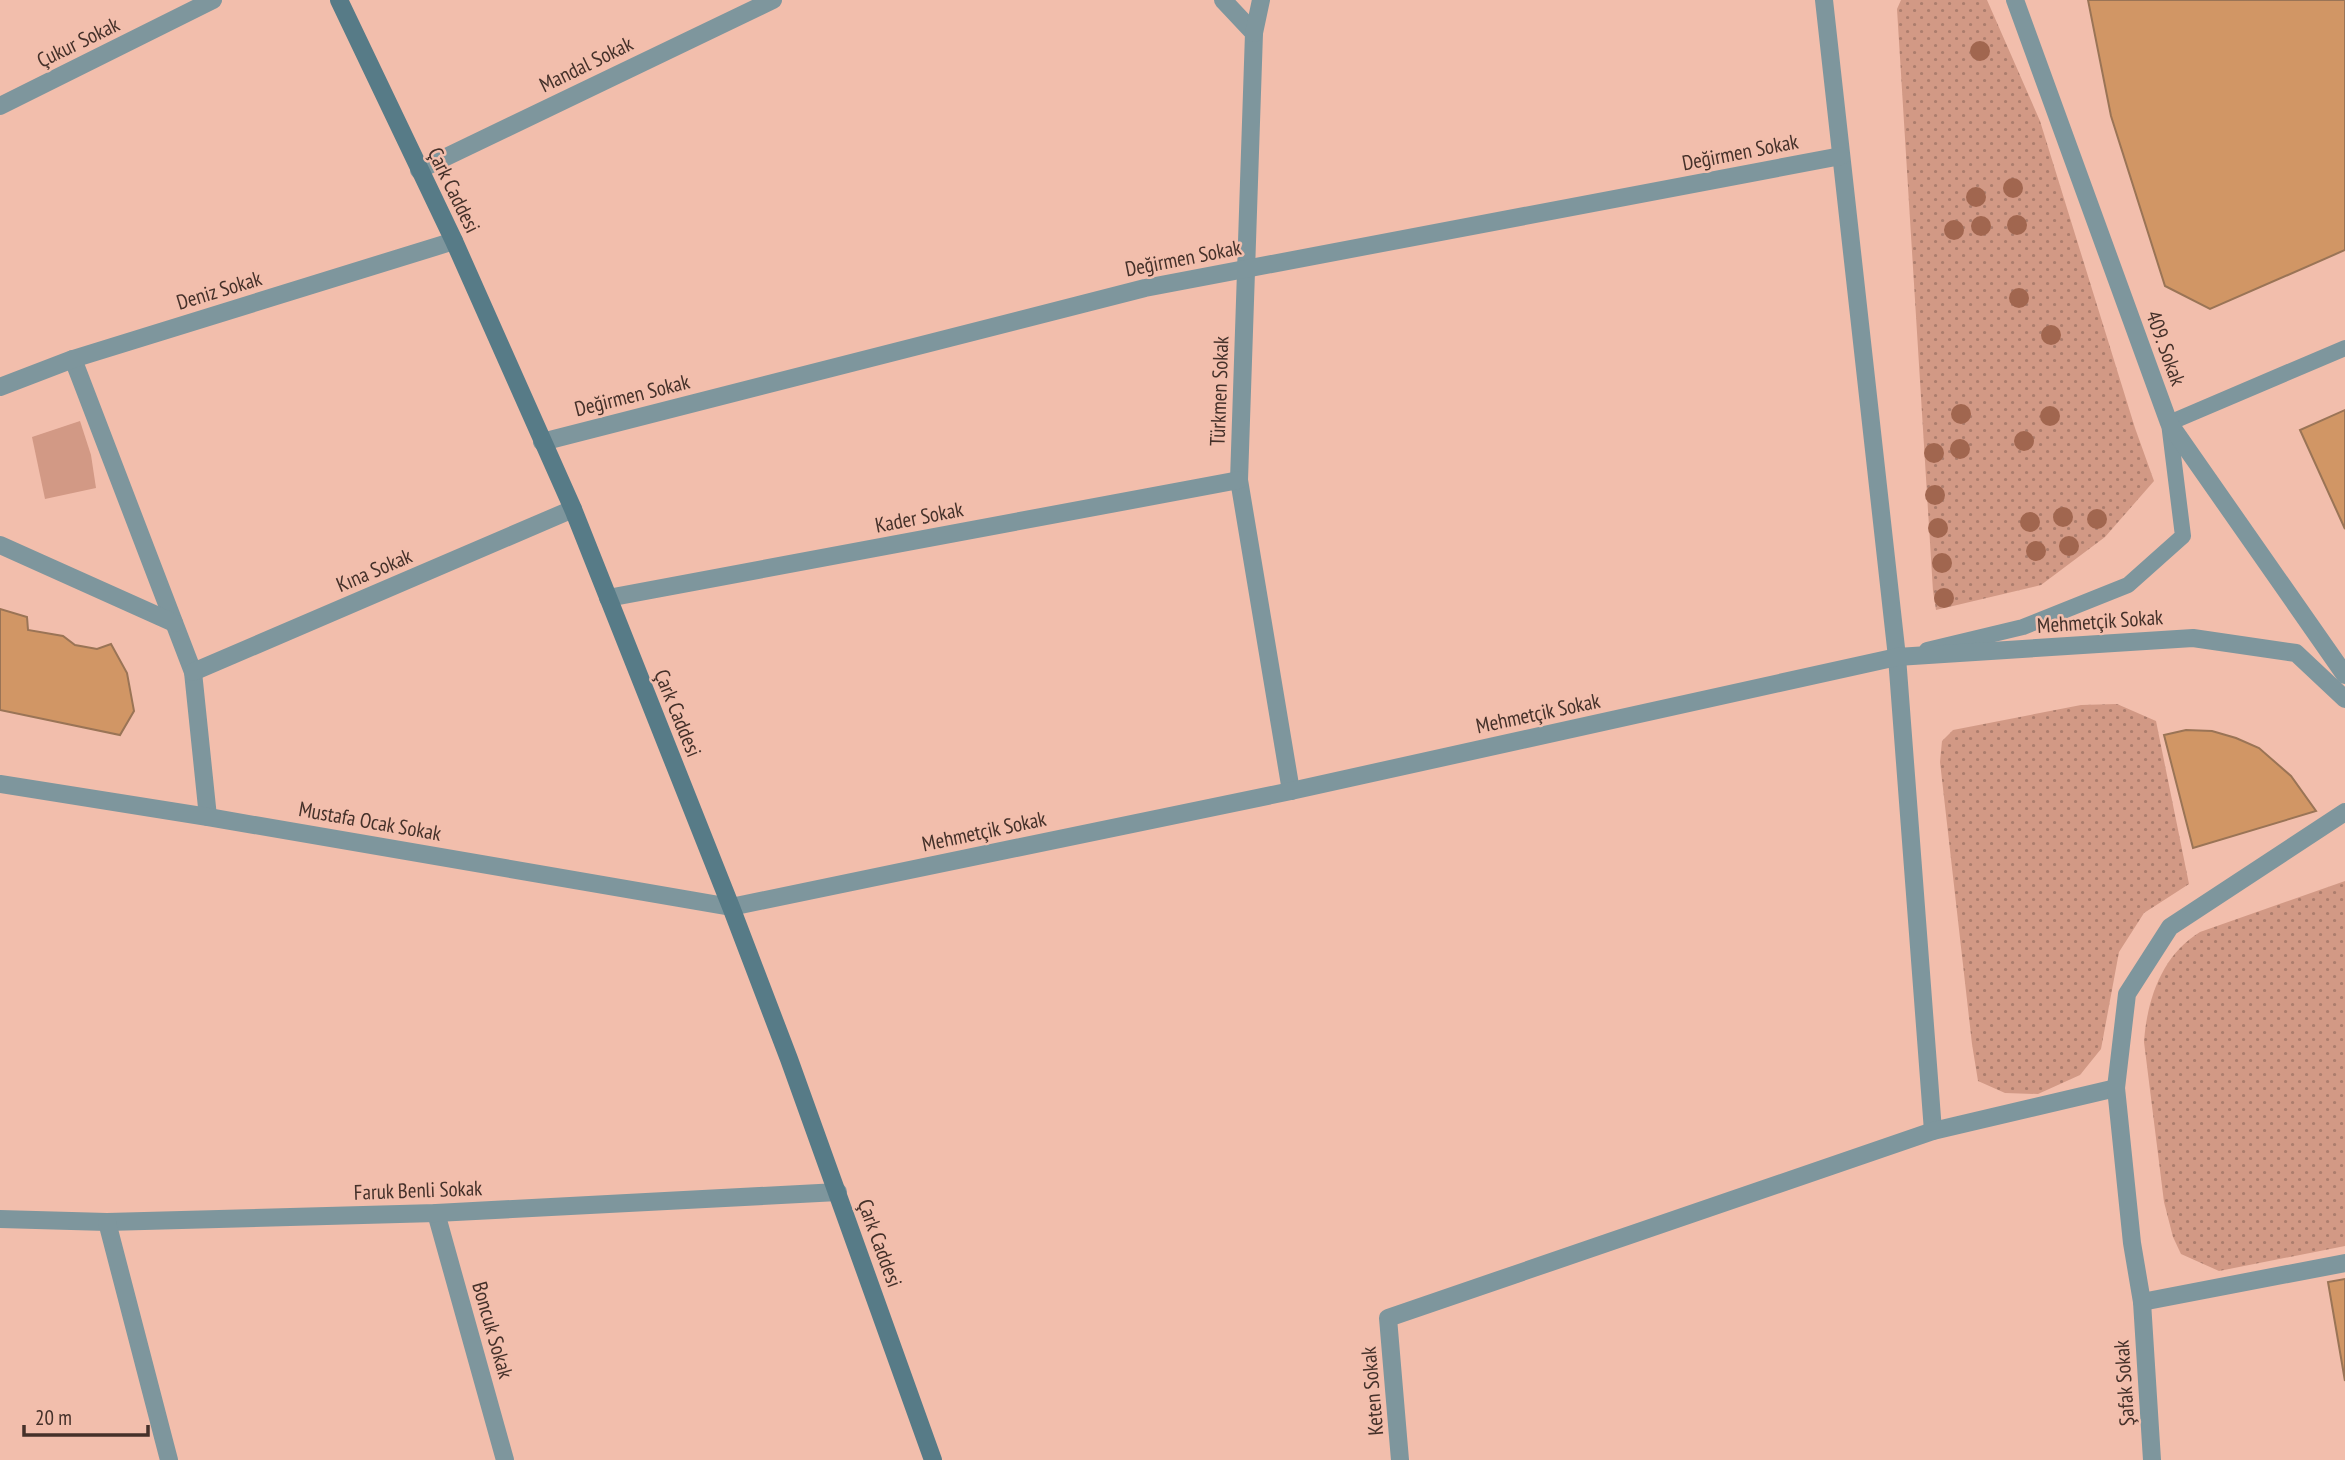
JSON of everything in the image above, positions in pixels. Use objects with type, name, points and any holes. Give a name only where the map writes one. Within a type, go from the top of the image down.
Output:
[{"type":"main road","name":"Çark Caddesi","points":[[338,0],[454,241],[573,509],[731,907],[838,1192],[933,1460]]},
{"type":"street","name":"Çukur Sokak","points":[[0,106],[214,0]]},
{"type":"street","name":"Mandal Sokak","points":[[419,170],[773,0]]},
{"type":"street","points":[[1223,0],[1254,33]]},
{"type":"street","points":[[1254,33],[1261,0]]},
{"type":"street","points":[[1824,0],[1897,657],[1933,1131],[2116,1088]]},
{"type":"street","name":"409. Sokak","points":[[2015,0],[2169,423],[2345,675]]},
{"type":"street","name":"Türkmen Sokak","points":[[1254,33],[1239,480],[1291,791]]},
{"type":"street","name":"Değirmen Sokak","points":[[542,442],[1145,288],[1841,156]]},
{"type":"street","name":"Deniz Sokak","points":[[0,387],[73,359],[454,241]]},
{"type":"street","points":[[73,359],[193,672],[208,817]]},
{"type":"street","name":"Kader Sokak","points":[[608,598],[1239,480]]},
{"type":"street","name":"Kına Sokak","points":[[193,672],[573,509]]},
{"type":"street","points":[[0,545],[174,623]]},
{"type":"street","name":"Mehmetçik Sokak","points":[[731,907],[1291,791],[1897,657],[2193,638],[2296,653],[2345,699]]},
{"type":"street","name":"Mustafa Ocak Sokak","points":[[0,784],[731,907]]},
{"type":"street","name":"Şafak Sokak","points":[[2152,1460],[2142,1302],[2132,1243],[2116,1088],[2127,994],[2170,927],[2345,812]]},
{"type":"street","name":"Keten Sokak","points":[[1400,1460],[1388,1318],[1933,1131]]},
{"type":"street","name":"Faruk Benli Sokak","points":[[0,1219],[107,1222],[436,1213],[838,1192]]},
{"type":"street","name":"Boncuk Sokak","points":[[436,1213],[505,1460]]},
{"type":"street","points":[[107,1222],[169,1460]]},
{"type":"street","points":[[2142,1302],[2345,1264]]},
{"type":"lane","points":[[1897,657],[2023,627],[2128,585],[2183,536],[2169,423],[2345,348]]},
{"type":"shaded area","points":[[1901,0],[1987,0],[2040,121],[2135,428],[2154,481],[2105,537],[2041,585],[1936,610],[1897,9]]},
{"type":"shaded area","points":[[80,421],[91,455],[96,488],[45,499],[32,437]]},
{"type":"shaded area","points":[[2117,704],[2156,721],[2189,884],[2144,913],[2119,952],[2101,1049],[2080,1075],[2038,1094],[2005,1093],[1978,1081],[1940,762],[1942,741],[1953,730],[2081,705]]},
{"type":"shaded area","points":[[2345,881],[2345,1246],[2219,1271],[2181,1254],[2173,1237],[2164,1202],[2144,1042],[2153,994],[2166,966],[2187,942],[2200,932]]},
{"type":"building","points":[[2088,0],[2345,0],[2345,250],[2210,309],[2165,286],[2111,116]]},
{"type":"building","points":[[2345,410],[2345,529],[2300,430]]},
{"type":"building","points":[[0,609],[27,617],[28,630],[63,636],[75,645],[97,649],[111,644],[127,673],[134,711],[120,735],[0,710]]},
{"type":"building","points":[[2186,730],[2212,731],[2259,748],[2291,776],[2316,811],[2193,848],[2164,735]]},
{"type":"building","points":[[2345,1279],[2345,1381],[2328,1282]]}]
